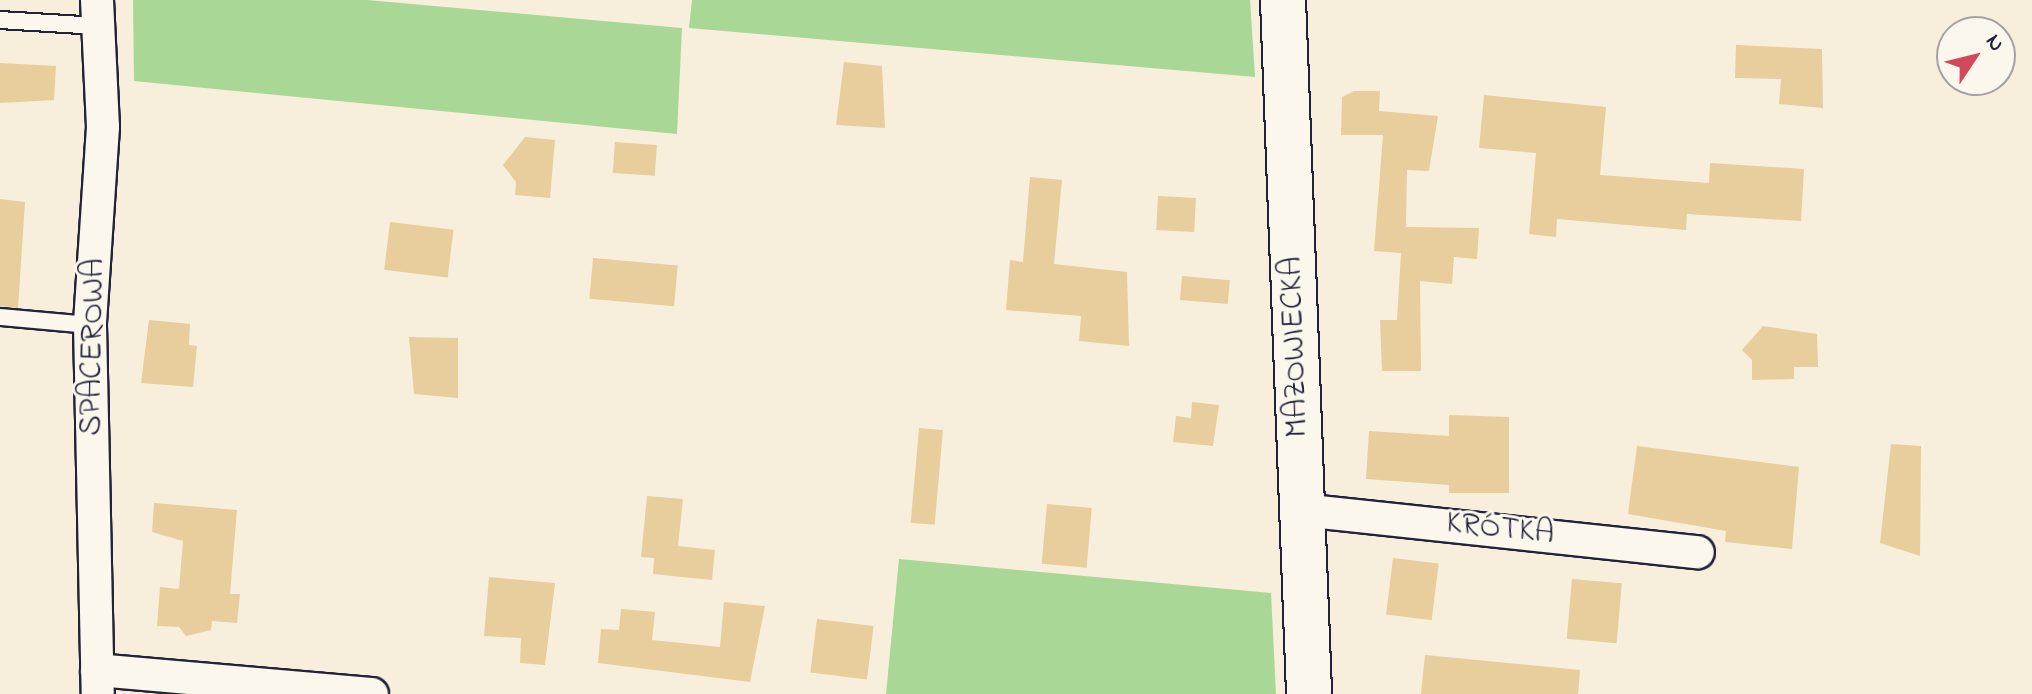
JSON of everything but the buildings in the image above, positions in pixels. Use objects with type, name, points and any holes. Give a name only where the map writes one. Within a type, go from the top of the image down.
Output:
[{"type":"street","name":"MAZOWIECKA","points":[[1283,0],[1309,694]]},
{"type":"street","name":"SPACEROWA","points":[[97,682],[90,325],[103,127],[98,13]]},
{"type":"street","name":"KRÓTKA","points":[[1302,510],[1698,552]]},
{"type":"street","points":[[97,682],[372,694]]},
{"type":"lane","points":[[0,20],[98,13]]},
{"type":"lane","points":[[0,317],[90,325]]},
{"type":"green space","points":[[133,0],[367,0],[682,28],[677,134],[134,81]]},
{"type":"green space","points":[[692,0],[1250,0],[1255,77],[689,28]]},
{"type":"green space","points":[[899,559],[1271,593],[1276,694],[886,694]]}]
